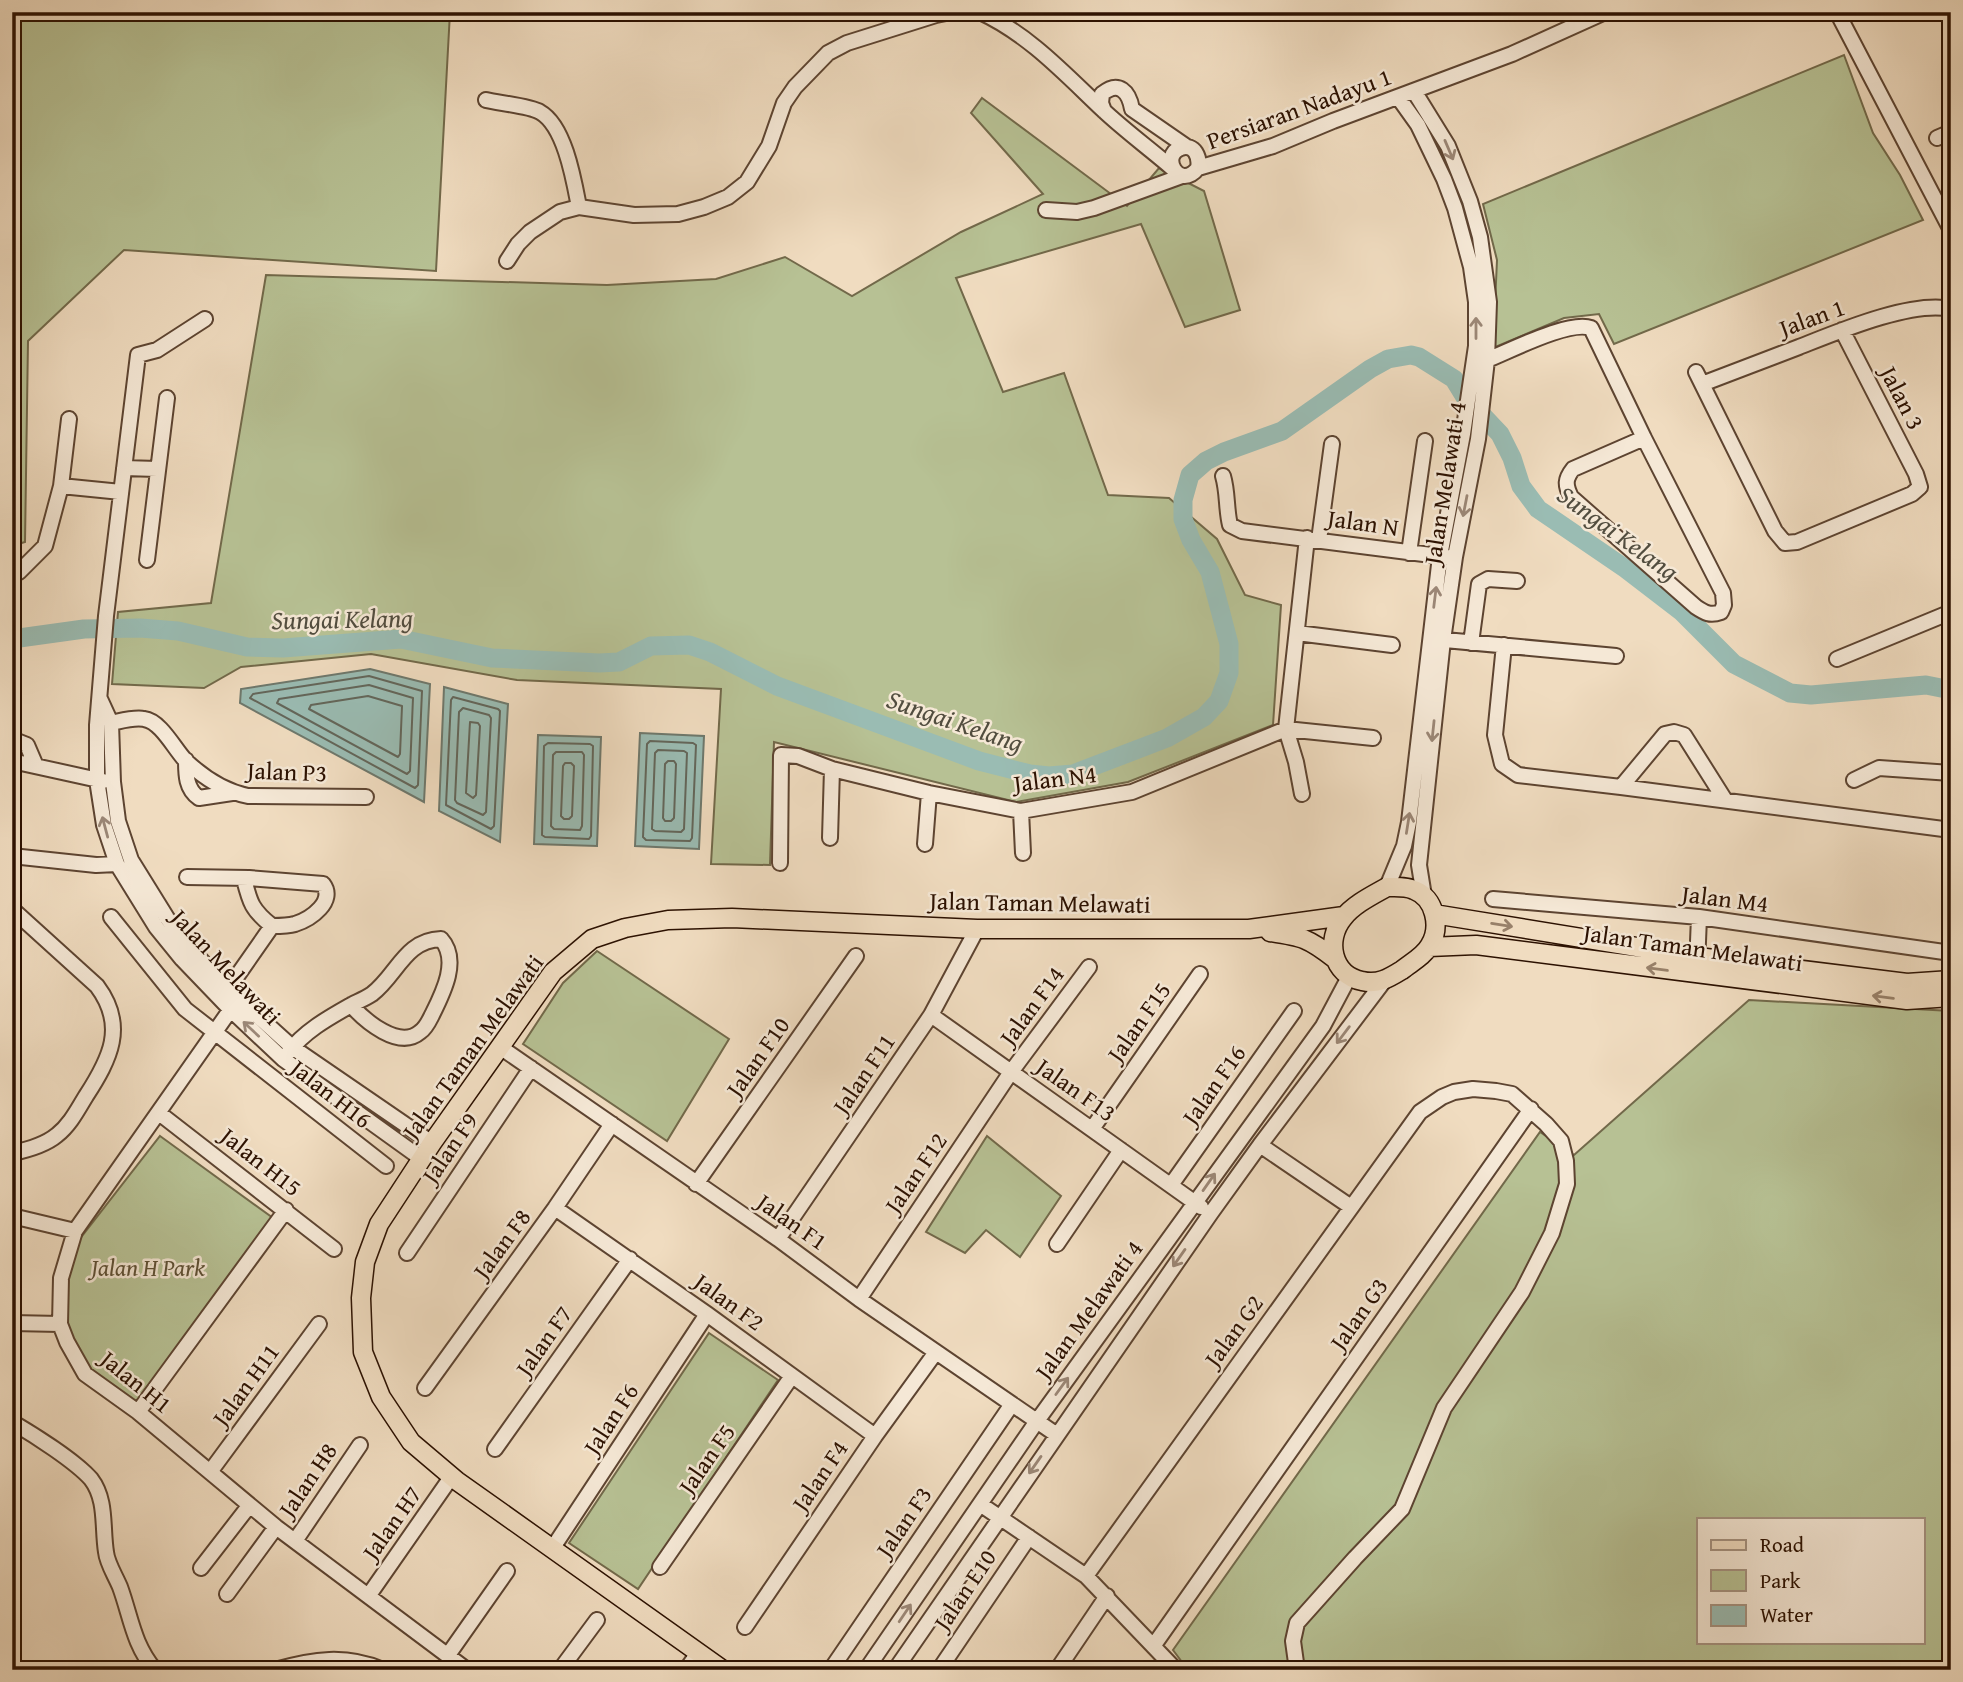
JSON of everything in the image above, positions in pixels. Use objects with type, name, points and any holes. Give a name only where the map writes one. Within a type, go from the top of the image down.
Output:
[{"type":"main road","points":[[1387,887],[1402,887],[1424,896],[1434,914],[1434,937],[1422,956],[1384,981],[1360,981],[1343,972],[1335,959],[1333,938],[1344,916],[1387,887]]},
{"type":"main road","name":"Jalan Taman Melawati","points":[[1434,914],[1697,965],[1907,1000],[1951,998]]},
{"type":"main road","name":"Jalan Taman Melawati","points":[[716,1668],[452,1476],[411,1443],[381,1397],[363,1352],[360,1298],[365,1262],[379,1224],[432,1143],[553,972],[592,939],[625,928],[668,920],[732,918],[977,929],[1249,929],[1344,916]]},
{"type":"main road","name":"Jalan Taman Melawati","points":[[1249,929],[1301,937],[1313,942],[1335,959]]},
{"type":"main road","name":"Jalan Taman Melawati","points":[[1429,947],[1476,945],[1907,983],[1951,980]]},
{"type":"street","points":[[507,261],[530,232],[560,212],[579,207],[634,215],[678,214],[729,197],[747,182],[769,146],[784,103],[794,87],[828,54],[847,43],[951,12]]},
{"type":"street","points":[[980,12],[1001,22],[1046,56],[1105,112],[1177,172],[1189,176],[1198,168],[1200,159],[1195,151],[1187,147],[1175,151],[1171,162],[1177,172]]},
{"type":"street","name":"Persiaran Nadayu 1","points":[[1198,168],[1273,146],[1511,54],[1605,12]]},
{"type":"street","points":[[1837,12],[1949,220]]},
{"type":"street","points":[[1078,86],[1101,85],[1120,90],[1129,96],[1132,109],[1128,117],[1118,122]]},
{"type":"street","points":[[1105,112],[1101,103],[1102,94],[1106,90],[1120,90]]},
{"type":"street","name":"Jalan Melawati 4","points":[[1414,91],[1448,146],[1469,201],[1480,237],[1489,302],[1487,360],[1462,434],[1440,556],[1419,864],[1424,896]]},
{"type":"street","name":"Jalan Melawati 4","points":[[1387,887],[1404,846],[1409,822],[1436,639],[1478,439],[1475,398],[1476,302],[1471,267],[1444,179],[1418,125],[1398,97]]},
{"type":"street","points":[[486,100],[540,111],[551,123],[562,141],[573,174],[579,207]]},
{"type":"street","name":"Persiaran Nadayu 1","points":[[1132,109],[1187,147]]},
{"type":"street","points":[[1046,210],[1077,212],[1094,208],[1177,172]]},
{"type":"street","name":"Jalan 1","points":[[1920,487],[1912,494],[1797,542],[1786,542],[1775,531],[1699,378],[1907,310],[1948,305]]},
{"type":"street","name":"Jalan Melawati","points":[[205,319],[157,350],[138,355],[106,616],[97,725],[97,780],[104,825],[117,864],[164,938],[182,959],[292,1047],[432,1143]]},
{"type":"street","points":[[1487,360],[1562,330],[1584,326],[1591,328],[1723,593],[1724,605],[1721,612],[1707,614],[1696,607],[1571,497],[1566,487],[1567,477],[1573,469],[1644,438]]},
{"type":"street","name":"Jalan 3","points":[[1842,330],[1916,474],[1920,487]]},
{"type":"street","points":[[146,560],[167,398]]},
{"type":"street","points":[[12,573],[19,572],[45,546],[61,486],[69,419]]},
{"type":"street","points":[[1409,553],[1425,441]]},
{"type":"street","points":[[1303,794],[1286,729],[1297,633],[1332,444]]},
{"type":"street","points":[[124,468],[157,469]]},
{"type":"street","name":"Jalan N","points":[[1223,477],[1227,489],[1230,525],[1242,531],[1455,557]]},
{"type":"street","points":[[61,486],[121,492]]},
{"type":"street","points":[[1471,642],[1479,584],[1488,579],[1517,581]]},
{"type":"street","points":[[1837,659],[1951,612]]},
{"type":"street","points":[[1297,633],[1392,645]]},
{"type":"street","points":[[1436,639],[1616,656]]},
{"type":"street","points":[[1504,645],[1495,735],[1502,764],[1518,775],[1951,830]]},
{"type":"street","name":"Jalan Melawati","points":[[99,698],[111,723],[113,782],[118,821],[131,860],[167,918],[283,1059],[422,1159]]},
{"type":"street","name":"Jalan P3","points":[[111,723],[143,718],[151,721],[186,760],[218,787],[232,793],[248,796],[366,797]]},
{"type":"street","points":[[1286,729],[1373,738]]},
{"type":"street","name":"Jalan N4","points":[[779,863],[781,755],[798,756],[832,769],[929,793],[1021,811],[1132,792],[1286,729]]},
{"type":"street","points":[[1621,787],[1660,739],[1665,734],[1674,732],[1684,735],[1725,800]]},
{"type":"street","points":[[12,738],[27,745],[36,766]]},
{"type":"street","points":[[186,760],[191,793],[199,798],[232,793]]},
{"type":"street","points":[[12,761],[113,782]]},
{"type":"street","points":[[1854,780],[1879,768],[1951,773]]},
{"type":"street","points":[[830,838],[832,769]]},
{"type":"street","points":[[925,844],[929,793]]},
{"type":"street","points":[[1021,811],[1023,853]]},
{"type":"street","points":[[12,856],[96,866],[117,864]]},
{"type":"street","points":[[187,877],[244,879],[323,884],[327,897],[323,906],[296,924],[272,926],[257,915],[244,879]]},
{"type":"street","name":"Jalan M4","points":[[1493,899],[1699,917],[1951,953]]},
{"type":"street","points":[[12,909],[97,986],[110,1010],[113,1043],[103,1070],[71,1120],[56,1136],[33,1148],[12,1153]]},
{"type":"street","name":"Jalan H16","points":[[111,917],[185,1009],[386,1166]]},
{"type":"street","points":[[1697,965],[1699,917]]},
{"type":"street","name":"Jalan H1","points":[[272,926],[215,1032],[75,1231],[61,1278],[60,1324],[85,1374],[138,1412],[276,1527],[467,1670]]},
{"type":"street","name":"Jalan F11","points":[[778,1239],[931,1016],[977,929]]},
{"type":"street","points":[[283,1059],[312,1029],[351,1005],[372,993],[415,946],[428,940],[441,939],[446,945],[449,972],[440,1000],[419,1034],[410,1037],[390,1035],[362,1018],[351,1005]]},
{"type":"street","name":"Jalan F10","points":[[696,1184],[856,956]]},
{"type":"street","name":"Jalan F14","points":[[1011,1072],[1089,967]]},
{"type":"street","name":"Jalan F15","points":[[1092,1129],[1200,974]]},
{"type":"street","name":"Jalan Melawati 4","points":[[866,1670],[1037,1421],[1323,1026],[1349,977]]},
{"type":"street","name":"Jalan Melawati 4","points":[[895,1670],[1211,1213],[1384,981]]},
{"type":"street","name":"Jalan F16","points":[[1171,1185],[1294,1011]]},
{"type":"street","name":"Jalan F13","points":[[931,1016],[1211,1213]]},
{"type":"street","name":"Jalan F1","points":[[500,1047],[1057,1435]]},
{"type":"street","name":"Jalan F9","points":[[407,1253],[531,1068]]},
{"type":"street","name":"Jalan F12","points":[[859,1299],[1011,1072]]},
{"type":"street","name":"Jalan G2","points":[[1086,1576],[1420,1112],[1442,1097],[1473,1089],[1512,1094],[1531,1109]]},
{"type":"street","points":[[1297,1670],[1293,1641],[1297,1623],[1402,1509],[1444,1408],[1522,1292],[1552,1233],[1567,1185],[1566,1161],[1561,1141],[1531,1109]]},
{"type":"street","name":"Jalan G3","points":[[1154,1645],[1531,1109]]},
{"type":"street","name":"Jalan H15","points":[[159,1112],[334,1249]]},
{"type":"street","name":"Jalan F8","points":[[425,1388],[612,1124]]},
{"type":"street","points":[[1260,1144],[1351,1207]]},
{"type":"street","points":[[1058,1244],[1121,1150]]},
{"type":"street","name":"Jalan F2","points":[[555,1208],[707,1314],[875,1437]]},
{"type":"street","points":[[138,1412],[286,1210]]},
{"type":"street","points":[[12,1216],[75,1231]]},
{"type":"street","name":"Jalan F7","points":[[495,1449],[630,1259]]},
{"type":"street","name":"Jalan F6","points":[[552,1549],[707,1314]]},
{"type":"street","points":[[12,1322],[60,1324]]},
{"type":"street","name":"Jalan H11","points":[[210,1472],[319,1324]]},
{"type":"street","name":"Jalan F4","points":[[745,1627],[936,1352]]},
{"type":"street","name":"Jalan F5","points":[[660,1567],[792,1376]]},
{"type":"street","name":"Jalan F3","points":[[834,1665],[1012,1404]]},
{"type":"street","points":[[12,1422],[80,1469],[91,1480],[101,1497],[106,1555],[127,1606],[136,1641],[155,1670]]},
{"type":"street","name":"Jalan H8","points":[[295,1541],[359,1445]]},
{"type":"street","name":"Jalan H7","points":[[369,1595],[452,1476]]},
{"type":"street","points":[[980,1504],[1086,1576],[1176,1670]]},
{"type":"street","points":[[201,1568],[249,1506]]},
{"type":"street","points":[[227,1594],[276,1527]]},
{"type":"street","name":"Jalan E10","points":[[939,1670],[1029,1537]]},
{"type":"street","points":[[448,1655],[507,1571]]},
{"type":"street","points":[[1057,1670],[1107,1596]]},
{"type":"street","points":[[560,1670],[597,1620]]},
{"type":"street","points":[[686,1670],[698,1653]]},
{"type":"street","points":[[275,1670],[317,1660],[344,1659],[383,1670]]},
{"type":"green space","points":[[12,12],[450,12],[436,271],[124,250],[28,341],[25,542],[12,546]]},
{"type":"green space","points":[[1844,55],[1873,133],[1900,175],[1923,220],[1614,344],[1599,314],[1564,318],[1493,348],[1497,260],[1483,204]]},
{"type":"green space","points":[[982,98],[1127,206],[1159,168],[1204,191],[1240,310],[1185,327],[1141,224],[956,278],[1003,392],[1064,373],[1108,495],[1169,498],[1217,539],[1245,595],[1281,605],[1273,725],[1128,782],[1016,802],[774,742],[770,865],[711,864],[721,689],[517,680],[371,654],[241,667],[204,688],[112,684],[118,612],[211,603],[266,275],[607,285],[716,279],[785,257],[852,296],[961,232],[1043,194],[971,113]]},
{"type":"green space","points":[[597,951],[729,1039],[667,1141],[523,1044],[563,983]]},
{"type":"green space","points":[[1749,1000],[1951,1011],[1951,1670],[1188,1670],[1173,1650],[1540,1132],[1574,1155]]},
{"type":"green space","name":"Jalan H Park","points":[[160,1136],[273,1218],[135,1407],[90,1371],[67,1330],[67,1282],[79,1240]]},
{"type":"green space","points":[[987,1136],[1061,1196],[1020,1257],[986,1230],[965,1253],[926,1232]]},
{"type":"green space","points":[[709,1333],[778,1380],[638,1589],[569,1543]]},
{"type":"water","points":[[370,669],[430,684],[424,802],[240,703],[241,689]]},
{"type":"water","points":[[444,687],[508,704],[500,842],[439,811]]},
{"type":"water","points":[[640,733],[704,736],[699,849],[635,846]]},
{"type":"water","points":[[538,735],[601,737],[597,846],[534,844]]},
{"type":"waterway","name":"Sungai Kelang","points":[[12,639],[84,629],[140,628],[178,631],[247,647],[283,648],[401,639],[492,658],[599,663],[619,662],[651,646],[689,645],[710,652],[777,686],[979,761],[1030,774],[1073,774],[1167,738],[1204,717],[1219,701],[1229,673],[1229,644],[1210,572],[1191,540],[1183,519],[1183,500],[1190,475],[1206,461],[1224,452],[1282,431],[1388,359],[1411,355],[1419,357],[1454,379],[1465,397],[1500,434],[1512,458],[1521,486],[1538,509],[1626,569],[1682,612],[1734,664],[1790,693],[1811,695],[1926,685],[1951,690]]}]
